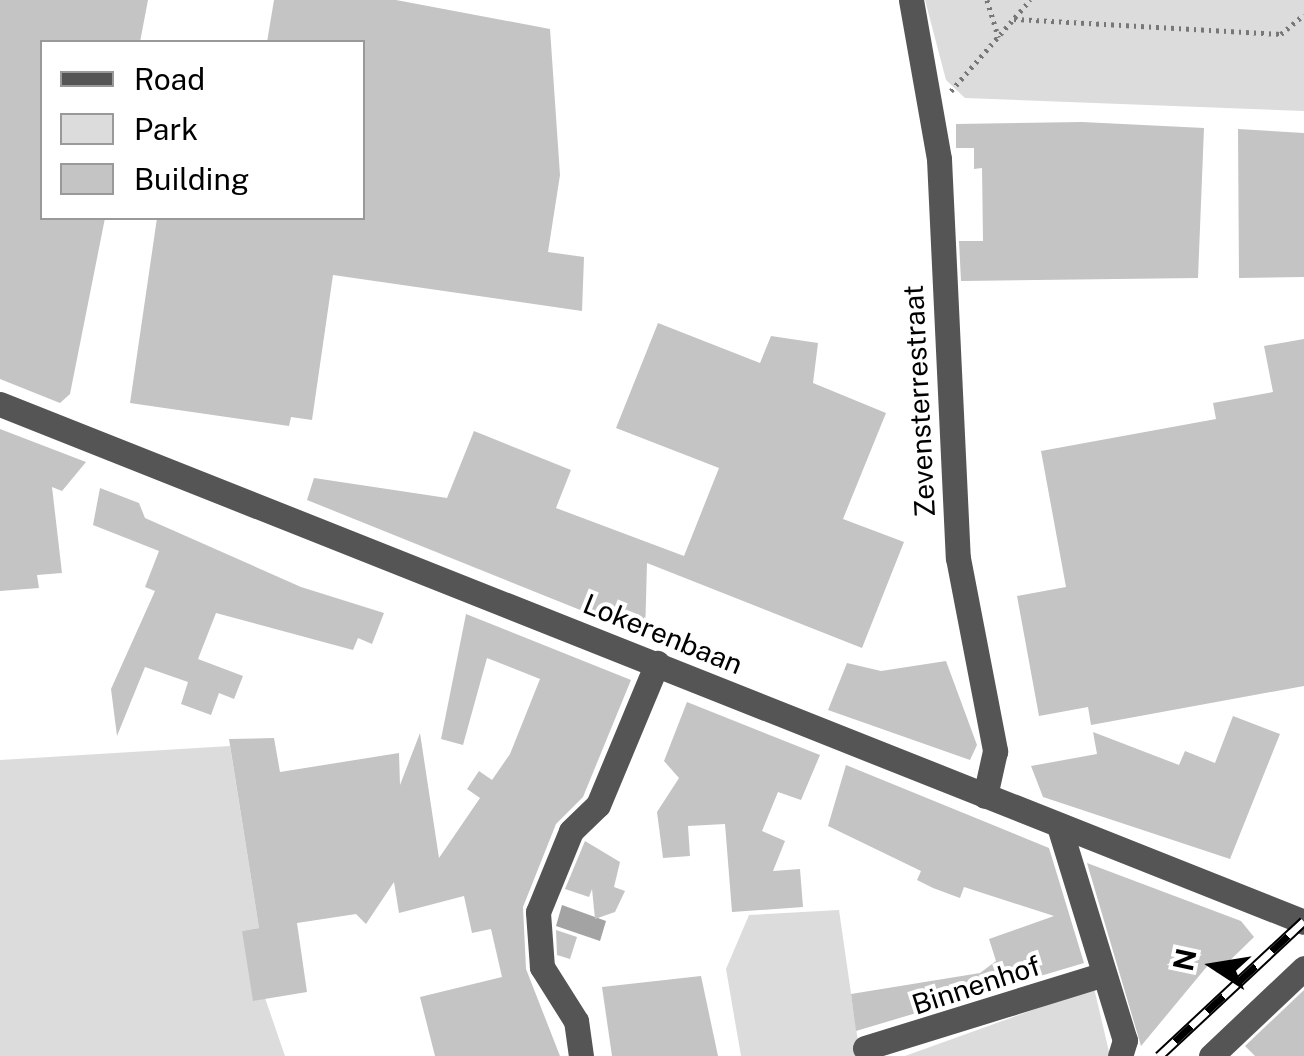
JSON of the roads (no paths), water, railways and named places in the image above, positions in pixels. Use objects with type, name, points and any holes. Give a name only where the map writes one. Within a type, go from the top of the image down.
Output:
[{"type":"street","name":"Zevensterrestraat","points":[[911,0],[932,112],[958,558],[995,751],[985,796]]},
{"type":"street","name":"Lokerenbaan","points":[[0,404],[1304,922]]},
{"type":"street","points":[[581,1056],[576,1021],[542,967],[538,912],[571,831],[598,805],[656,664]]},
{"type":"street","points":[[1060,826],[1125,1040],[1120,1056]]},
{"type":"street","points":[[1211,1056],[1304,968]]},
{"type":"street","name":"Binnenhof","points":[[865,1048],[1104,974]]},
{"type":"railway","points":[[1159,1056],[1304,921]]}]
